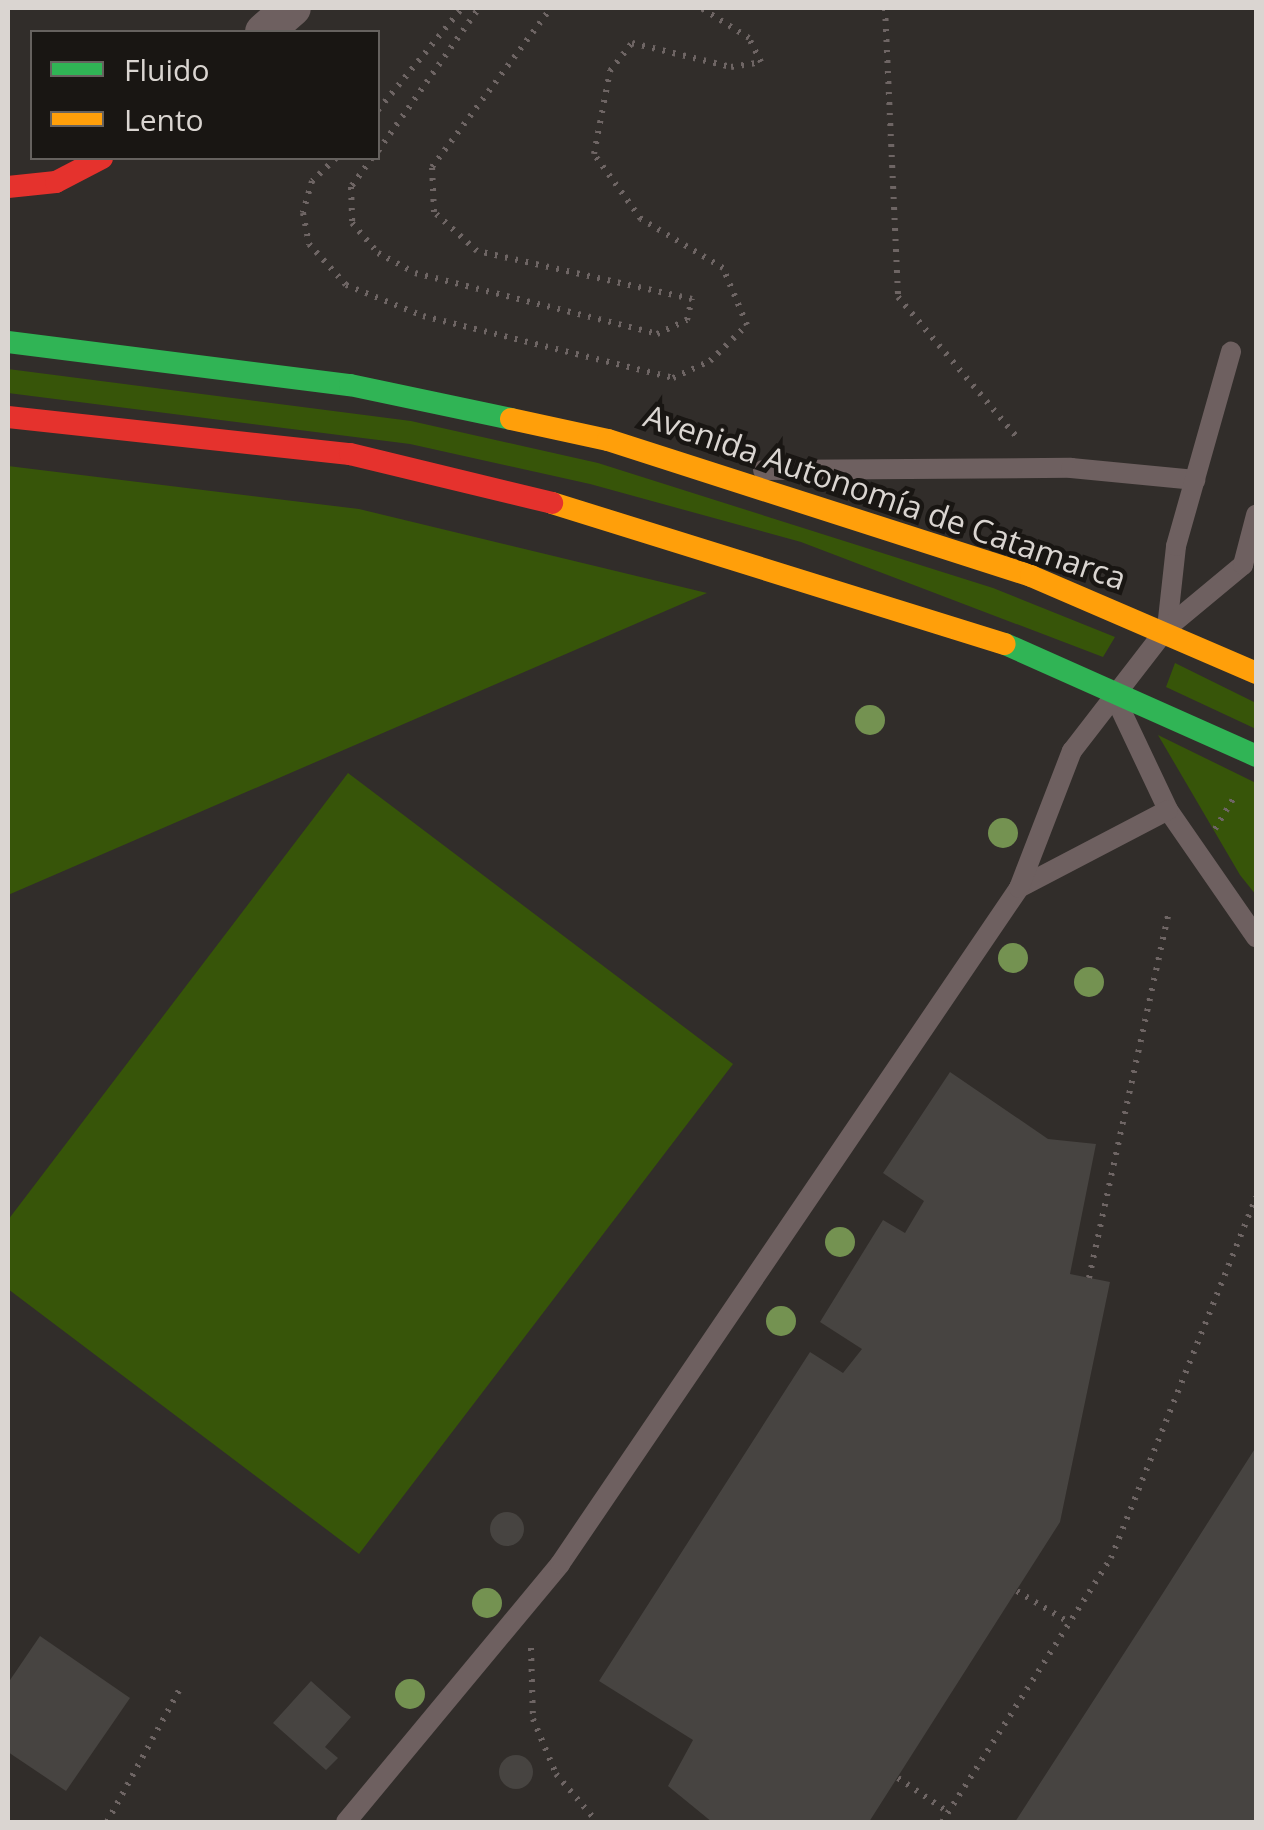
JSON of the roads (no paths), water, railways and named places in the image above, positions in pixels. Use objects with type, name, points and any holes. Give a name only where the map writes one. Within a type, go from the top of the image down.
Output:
[{"type":"main road","points":[[8,187],[56,182],[98,160]]},
{"type":"main road","name":"Avenida Autonomía de Catamarca","points":[[8,342],[350,385],[723,470],[1168,628],[1256,673]]},
{"type":"main road","points":[[8,418],[210,434],[489,484],[802,571],[1113,693],[1256,756]]},
{"type":"street","points":[[266,30],[292,8]]},
{"type":"lane","points":[[1168,628],[1195,480],[1231,352]]},
{"type":"lane","points":[[723,470],[1071,468],[1195,480]]},
{"type":"lane","points":[[346,1822],[529,1603],[1019,888],[1072,752],[1113,693],[1168,628],[1243,565],[1256,515]]},
{"type":"lane","points":[[1113,693],[1168,810],[1256,937]]},
{"type":"lane","points":[[1019,888],[1168,810]]}]
